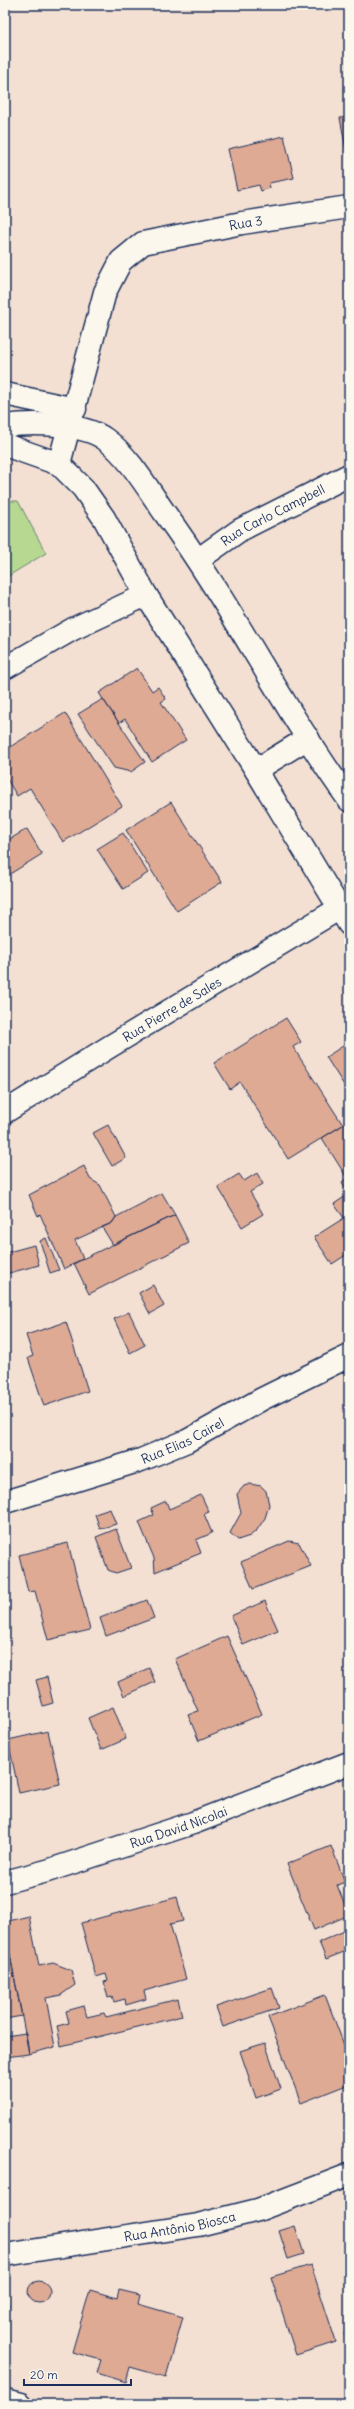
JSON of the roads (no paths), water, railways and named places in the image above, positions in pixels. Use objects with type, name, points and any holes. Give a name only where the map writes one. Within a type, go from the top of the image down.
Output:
[{"type":"street","name":"Rua 3","points":[[72,417],[94,327],[105,292],[121,261],[142,242],[242,223],[349,207]]},
{"type":"street","points":[[5,394],[72,417],[105,439],[132,466],[198,559],[308,738],[349,800]]},
{"type":"street","points":[[5,426],[72,417]]},
{"type":"street","points":[[59,464],[72,417]]},
{"type":"street","points":[[5,446],[59,464],[83,488],[104,518],[146,595],[256,770],[345,916]]},
{"type":"street","name":"Rua Carlo Campbell","points":[[198,559],[240,530],[349,475]]},
{"type":"street","points":[[5,668],[73,630],[146,595]]},
{"type":"street","points":[[256,770],[308,738]]},
{"type":"street","name":"Rua Pierre de Sales","points":[[5,1112],[109,1047],[345,916]]},
{"type":"street","name":"Rua Elias Cairel","points":[[5,1502],[141,1460],[187,1441],[262,1399],[349,1356]]},
{"type":"street","name":"Rua David Nicolai","points":[[5,1882],[47,1871],[193,1823],[349,1764]]},
{"type":"street","name":"Rua Antônio Biosca","points":[[5,2255],[198,2225],[258,2210],[349,2175]]},
{"type":"street","points":[[5,2400],[21,2404]]}]
